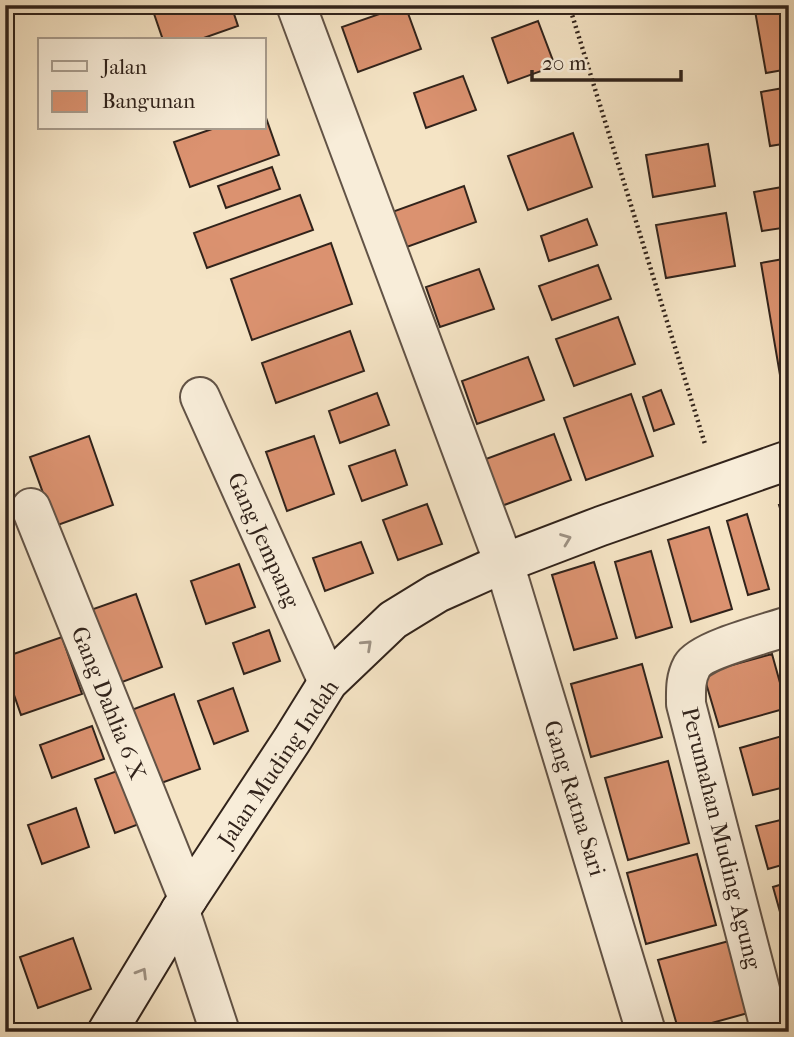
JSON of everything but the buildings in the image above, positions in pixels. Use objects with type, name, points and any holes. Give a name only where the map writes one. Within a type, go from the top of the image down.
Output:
[{"type":"street","name":"Gang Ratna Sari","points":[[296,5],[503,563],[646,1032]]},
{"type":"street","name":"Gang Jempang","points":[[200,397],[328,682]]},
{"type":"street","name":"Jalan Muding Indah","points":[[107,1032],[184,905],[328,682],[393,620],[438,593],[503,563],[789,460]]},
{"type":"street","name":"Gang Dahlia 6 X","points":[[31,508],[184,905],[220,1032]]},
{"type":"street","name":"Perumahan Muding Agung","points":[[771,1032],[686,704],[685,684],[693,664],[707,653],[789,626]]},
{"type":"path","points":[[569,5],[717,485]]}]
